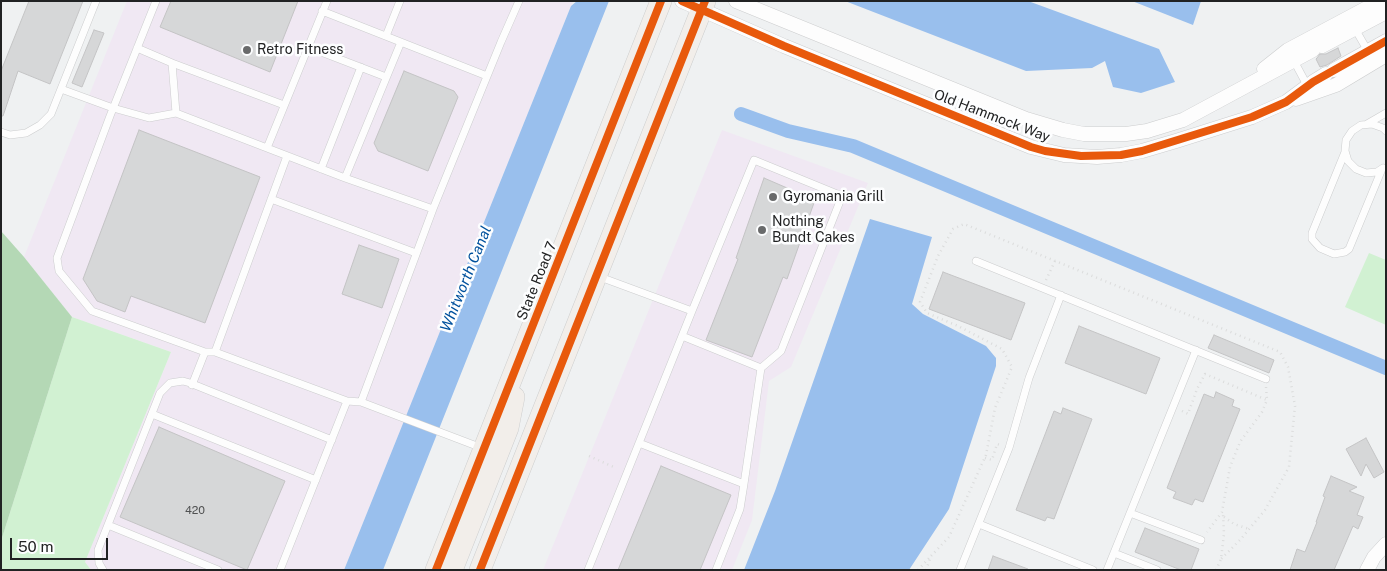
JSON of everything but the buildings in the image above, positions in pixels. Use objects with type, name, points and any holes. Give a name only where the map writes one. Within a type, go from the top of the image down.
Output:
[{"type":"main road","name":"State Road 7","points":[[436,570],[661,1]]},
{"type":"main road","points":[[480,570],[704,6]]},
{"type":"main road","points":[[452,570],[508,428],[514,397],[513,374]]},
{"type":"street","name":"Old Hammock Way","points":[[682,1],[704,6],[784,46],[1031,146],[1064,155],[1097,157],[1142,151],[1252,116],[1310,90],[1330,72],[1376,56]]},
{"type":"street","name":"Old Hammock Way","points":[[736,1],[1026,119],[1063,130],[1107,135],[1147,131],[1191,116],[1234,92],[1291,55],[1352,23],[1386,12]]},
{"type":"street","name":"Old Hammock Way","points":[[1291,55],[1318,48],[1352,23],[1364,9],[1386,5]]},
{"type":"street","name":"Old Hammock Way","points":[[1310,90],[1336,85],[1376,56],[1386,40]]},
{"type":"street","points":[[1367,570],[1374,557],[1386,544]]},
{"type":"lane","points":[[1,132],[10,135],[26,133],[40,125],[51,114],[96,1]]},
{"type":"lane","points":[[156,1],[113,108],[57,258],[59,271],[92,311],[204,352],[215,352],[347,401],[361,402],[484,448]]},
{"type":"lane","points":[[266,148],[327,1]]},
{"type":"lane","points":[[386,36],[400,1]]},
{"type":"lane","points":[[361,402],[433,209],[519,1]]},
{"type":"lane","points":[[322,11],[487,76]]},
{"type":"lane","points":[[1352,23],[1376,56]]},
{"type":"lane","points":[[345,178],[401,42]]},
{"type":"lane","points":[[308,47],[386,77]]},
{"type":"lane","points":[[137,48],[172,63],[284,104]]},
{"type":"lane","points":[[1291,55],[1310,90]]},
{"type":"lane","points":[[172,63],[176,113]]},
{"type":"lane","points":[[321,168],[361,67]]},
{"type":"lane","points":[[61,89],[113,108],[149,118],[176,113],[345,178],[433,209]]},
{"type":"lane","points":[[1365,125],[1386,113]]},
{"type":"lane","points":[[1384,168],[1349,248],[1345,252],[1334,254],[1320,248],[1312,239],[1312,233],[1345,152],[1346,140],[1352,131],[1361,125],[1372,124],[1385,128]]},
{"type":"lane","points":[[1345,152],[1348,161],[1356,169],[1366,173],[1377,172],[1384,168]]},
{"type":"lane","points":[[215,352],[287,156]]},
{"type":"lane","points":[[588,570],[754,160],[842,196],[781,351],[761,368],[740,508],[716,570]]},
{"type":"lane","points":[[271,199],[416,253]]},
{"type":"lane","points":[[976,261],[1266,379]]},
{"type":"lane","points":[[597,276],[692,311]]},
{"type":"lane","points":[[960,570],[1010,448],[1029,378],[1062,295]]},
{"type":"lane","points":[[682,336],[761,368]]},
{"type":"lane","points":[[1107,570],[1196,350]]},
{"type":"lane","points":[[192,384],[204,352]]},
{"type":"lane","points":[[103,570],[99,563],[98,550],[160,393],[170,383],[183,381],[192,384],[332,440]]},
{"type":"lane","points":[[280,570],[347,401]]},
{"type":"lane","points":[[152,414],[316,480]]},
{"type":"lane","points":[[639,443],[744,484]]},
{"type":"lane","points":[[1130,513],[1201,540]]},
{"type":"lane","points":[[979,524],[1093,570]]},
{"type":"lane","points":[[108,525],[218,570]]},
{"type":"lane","points":[[1114,553],[1156,570]]},
{"type":"path","points":[[918,570],[949,537],[985,458],[995,408],[1012,367],[1002,349],[958,326],[927,313],[920,302],[938,256],[953,229],[964,224],[1280,352],[1288,367],[1295,406],[1288,467],[1265,510],[1221,559]]},
{"type":"path","points":[[1046,280],[1054,261]]},
{"type":"path","points":[[1182,411],[1188,414],[1205,374],[1267,400],[1262,412],[1240,442],[1230,467],[1222,512],[1224,534],[1221,559],[1216,570]]},
{"type":"path","points":[[985,458],[992,460],[997,444],[1000,445]]},
{"type":"path","points":[[589,456],[616,468]]},
{"type":"path","points":[[1201,540],[1222,512]]},
{"type":"path","points":[[1223,517],[1234,524],[1249,529]]},
{"type":"path","points":[[926,570],[931,556]]},
{"type":"shaded area","points":[[127,1],[573,1],[344,570],[91,570],[85,562],[171,352],[72,317],[24,257]]},
{"type":"shaded area","points":[[722,130],[868,183],[791,367],[769,381],[752,520],[732,570],[543,570]]},
{"type":"green space","points":[[1,231],[72,317],[1,541]]},
{"type":"green space","points":[[1369,253],[1386,260],[1386,325],[1345,307]]},
{"type":"green space","points":[[72,317],[171,352],[85,562],[91,570],[1,570],[1,541]]},
{"type":"water","name":"Whitworth Canal","points":[[577,1],[609,1],[383,570],[344,570],[571,6]]},
{"type":"water","points":[[845,1],[1028,1],[1159,49],[1175,82],[1141,93],[1113,87],[1105,61],[1092,68],[1026,71]]},
{"type":"water","points":[[1132,1],[1201,1],[1193,25]]},
{"type":"water","points":[[870,219],[932,237],[912,304],[923,314],[986,346],[996,358],[996,366],[949,509],[909,570],[744,570],[775,491]]},
{"type":"waterway","points":[[741,114],[788,131],[853,146],[1386,368]]},
{"type":"cycle path","points":[[436,570],[661,1]]},
{"type":"cycle path","points":[[682,1],[784,46],[1031,147],[1081,156],[1121,155],[1142,151],[1252,117],[1286,102],[1313,82],[1386,41]]},
{"type":"cycle path","points":[[480,570],[705,1]]},
{"type":"place","name":"Retro Fitness","points":[[247,50]]},
{"type":"place","name":"Gyromania Grill","points":[[773,197]]},
{"type":"place","name":"Nothing Bundt Cakes","points":[[762,230]]}]
